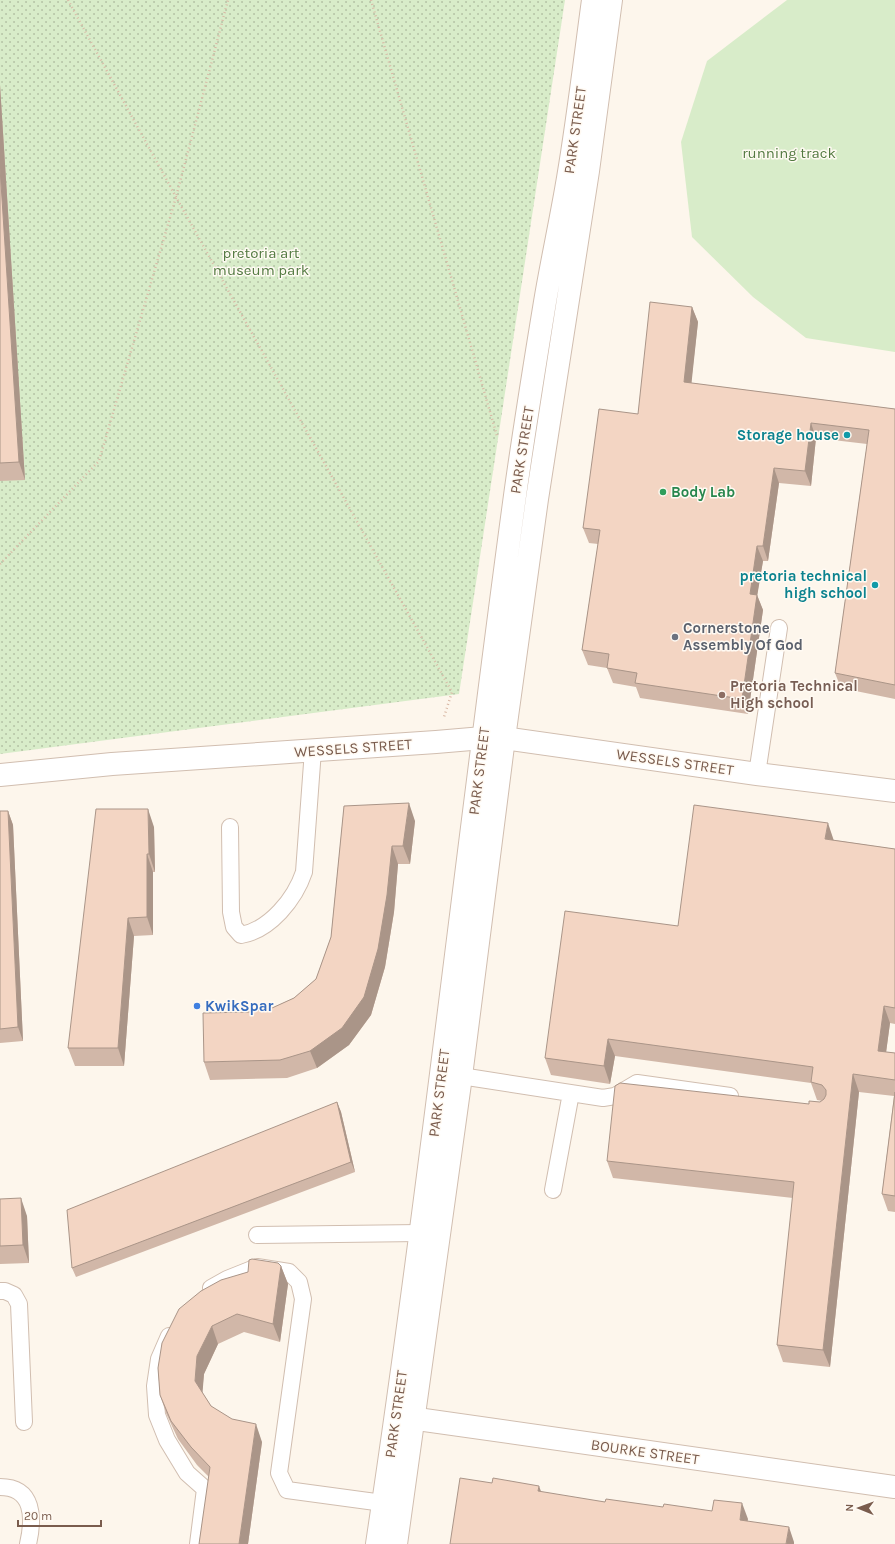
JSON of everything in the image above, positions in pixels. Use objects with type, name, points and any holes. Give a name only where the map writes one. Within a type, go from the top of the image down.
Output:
[{"type":"street","name":"PARK STREET","points":[[396,1544],[420,1233],[456,960],[483,738],[516,490],[545,298],[569,176],[593,0]]},
{"type":"street","name":"PARK STREET","points":[[377,1544],[383,1503],[405,1418],[461,1076],[504,738],[538,492],[588,171],[612,0]]},
{"type":"street","name":"WESSELS STREET","points":[[0,775],[112,764],[483,738],[504,738],[757,774],[895,791]]},
{"type":"street","name":"BOURKE STREET","points":[[405,1418],[895,1487]]},
{"type":"lane","points":[[757,774],[779,628]]},
{"type":"lane","points":[[230,827],[231,912],[234,927],[241,935],[251,933],[278,915],[300,886],[304,872],[313,750]]},
{"type":"lane","points":[[461,1076],[603,1098],[615,1096],[637,1083],[747,1099]]},
{"type":"lane","points":[[553,1190],[571,1093]]},
{"type":"lane","points":[[257,1235],[420,1233]]},
{"type":"lane","points":[[198,1296],[227,1279],[257,1267],[289,1272],[299,1282],[303,1299],[279,1473],[282,1482],[287,1490],[383,1503]]},
{"type":"lane","points":[[0,1291],[5,1291],[14,1295],[19,1304],[24,1422]]},
{"type":"lane","points":[[176,1319],[159,1359],[155,1386],[157,1415],[167,1440],[187,1473],[205,1489],[198,1544]]},
{"type":"lane","points":[[0,1487],[12,1487],[25,1495],[30,1509],[32,1527],[28,1544]]},
{"type":"path","points":[[68,0],[452,692]]},
{"type":"path","points":[[0,564],[99,461],[176,197],[228,0]]},
{"type":"path","points":[[371,0],[500,444]]},
{"type":"green space","name":"pretoria art museum park","points":[[0,0],[565,0],[459,694],[0,754]]},
{"type":"green space","name":"running track","points":[[787,0],[895,0],[895,352],[806,338],[753,297],[692,237],[681,142],[707,61]]},
{"type":"building","points":[[0,168],[19,462],[0,463]]},
{"type":"building","points":[[650,302],[692,307],[684,382],[895,409],[895,685],[835,673],[869,430],[811,423],[805,471],[774,468],[763,546],[757,546],[750,594],[757,595],[742,699],[635,683],[637,673],[607,668],[609,654],[582,650],[600,530],[583,528],[599,409],[638,414]]},
{"type":"building","points":[[409,803],[403,846],[392,846],[387,895],[378,949],[364,997],[342,1028],[310,1051],[280,1060],[204,1062],[203,1013],[249,1012],[272,1008],[294,998],[316,979],[331,937],[344,806]]},
{"type":"building","points":[[694,805],[828,823],[825,839],[895,849],[895,1008],[884,1006],[878,1051],[895,1053],[895,1080],[853,1074],[823,1350],[777,1345],[794,1182],[607,1161],[615,1086],[620,1083],[809,1104],[809,1101],[820,1102],[826,1095],[826,1090],[822,1085],[811,1082],[813,1067],[608,1039],[604,1066],[545,1058],[565,911],[678,926]]},
{"type":"building","points":[[96,809],[148,809],[149,854],[147,854],[147,917],[128,918],[118,1048],[68,1048]]},
{"type":"building","points":[[0,811],[8,811],[18,1027],[0,1029]]},
{"type":"building","points":[[895,1092],[895,1196],[882,1194]]},
{"type":"building","points":[[337,1102],[351,1162],[72,1268],[67,1210]]},
{"type":"building","points":[[21,1198],[23,1245],[0,1246],[0,1199]]},
{"type":"building","points":[[252,1259],[278,1263],[281,1266],[273,1324],[237,1314],[212,1326],[197,1356],[195,1381],[211,1406],[232,1419],[256,1424],[239,1544],[199,1544],[210,1467],[191,1447],[171,1421],[160,1395],[158,1368],[162,1343],[179,1309],[201,1291],[221,1280],[248,1272],[249,1260]]},
{"type":"building","points":[[460,1478],[492,1483],[493,1478],[539,1486],[538,1491],[605,1502],[606,1499],[663,1507],[664,1504],[712,1511],[714,1500],[742,1503],[740,1520],[789,1527],[786,1544],[450,1544]]},
{"type":"place","name":"Storage house","points":[[847,435]]},
{"type":"place","name":"Body Lab","points":[[663,492]]},
{"type":"place","name":"pretoria technical high school","points":[[875,585]]},
{"type":"place","name":"Cornerstone Assembly Of God","points":[[675,637]]},
{"type":"place","name":"Pretoria Technical High school","points":[[722,695]]},
{"type":"place","name":"KwikSpar","points":[[197,1006]]}]
